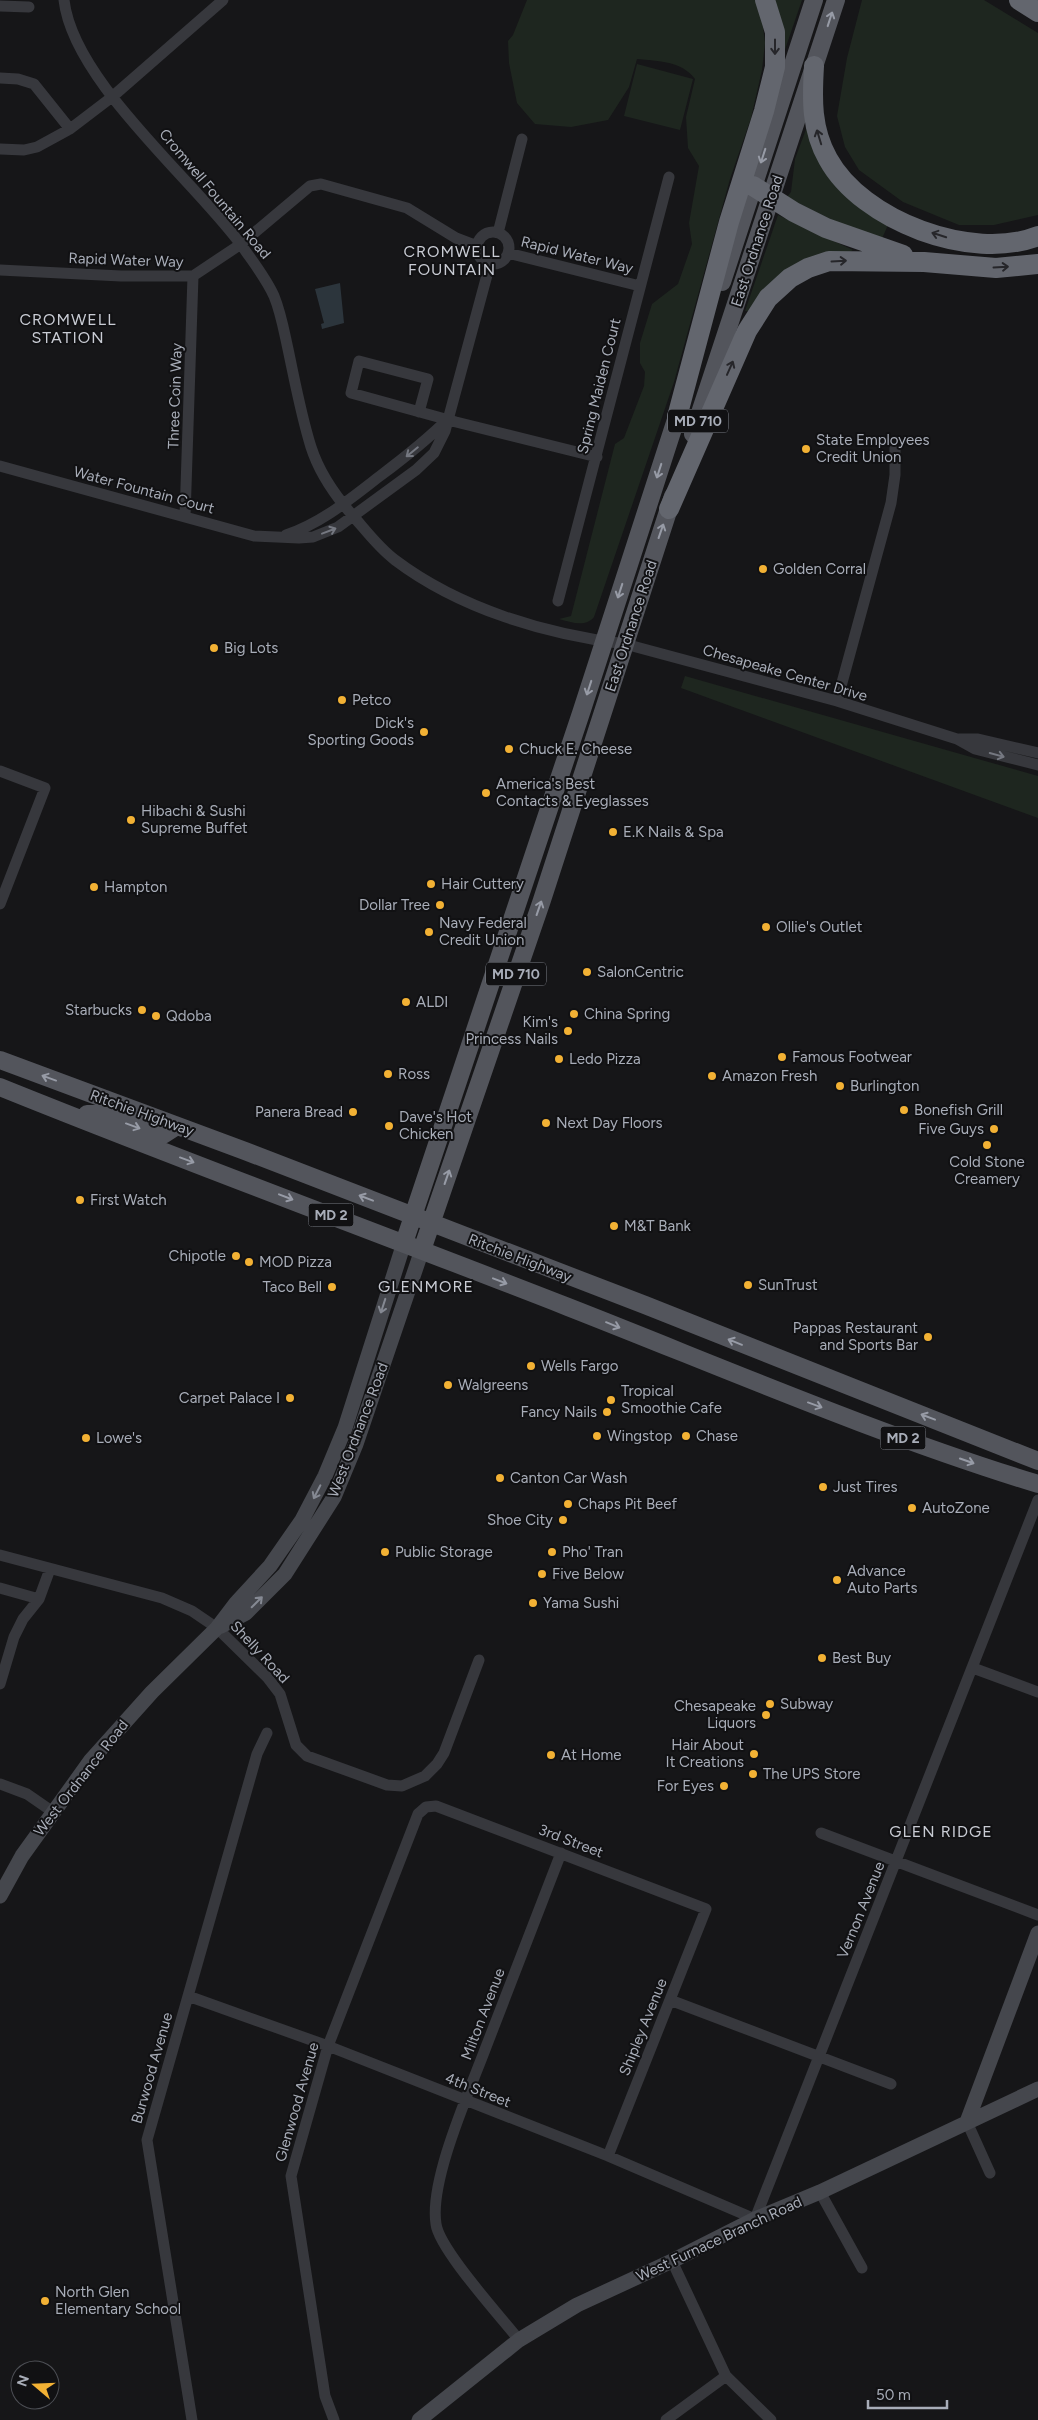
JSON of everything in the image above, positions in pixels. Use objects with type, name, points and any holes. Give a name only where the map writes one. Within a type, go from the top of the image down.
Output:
[{"type":"highway","points":[[677,417],[729,222],[764,111],[775,67],[774,32],[765,0]]},
{"type":"highway","points":[[1019,0],[1038,12]]},
{"type":"highway","points":[[814,66],[813,115],[821,145],[837,173],[854,192],[889,215],[908,224],[958,240],[994,245],[1012,243],[1038,236]]},
{"type":"highway","points":[[753,186],[770,198],[826,228],[924,262]]},
{"type":"highway","points":[[669,509],[747,331],[768,298],[790,278],[808,268],[829,261],[924,262],[996,268],[1038,264]]},
{"type":"main road","name":"East Ordnance Road","points":[[404,1243],[411,1216],[604,641],[814,0]]},
{"type":"main road","name":"East Ordnance Road","points":[[422,1250],[542,900],[836,0]]},
{"type":"main road","points":[[0,1051],[11,1055],[28,1070]]},
{"type":"main road","name":"Ritchie Highway","points":[[0,1060],[645,1305],[1038,1461]]},
{"type":"main road","name":"Ritchie Highway","points":[[0,1087],[422,1250],[754,1382],[916,1443],[1038,1484]]},
{"type":"main road","points":[[69,1114],[101,1114],[163,1135],[177,1126]]},
{"type":"main road","name":"West Ordnance Road","points":[[0,1896],[22,1856],[53,1812],[119,1727],[217,1628],[236,1603],[270,1566],[302,1520],[325,1476],[345,1428],[404,1243]]},
{"type":"main road","name":"West Ordnance Road","points":[[217,1628],[246,1613],[285,1574],[334,1497],[356,1444],[422,1250]]},
{"type":"main road","points":[[967,2122],[1038,1933]]},
{"type":"main road","name":"West Furnace Branch Road","points":[[419,2420],[519,2340],[576,2305],[1038,2089]]},
{"type":"street","name":"Cromwell Fountain Road","points":[[64,0],[72,35],[112,97],[240,244],[267,282],[277,304],[300,409],[312,450],[343,505],[394,559],[438,589],[496,613],[604,641]]},
{"type":"street","points":[[0,149],[24,150],[37,147],[70,129],[112,97],[222,0]]},
{"type":"street","points":[[0,6],[29,7]]},
{"type":"street","points":[[0,78],[18,79],[34,84],[70,129]]},
{"type":"street","points":[[498,233],[522,139]]},
{"type":"street","name":"Spring Maiden Court","points":[[558,601],[669,177]]},
{"type":"street","name":"Rapid Water Way","points":[[0,270],[121,276],[193,276],[240,244],[310,186],[321,184],[407,208],[456,238],[477,246]]},
{"type":"street","points":[[492,232],[498,233],[508,244],[508,253],[499,263],[490,264],[478,255],[477,246],[482,236],[492,232]]},
{"type":"street","name":"Rapid Water Way","points":[[508,253],[640,286]]},
{"type":"street","name":"Water Fountain Court","points":[[0,466],[254,536],[313,537],[338,528],[416,470],[434,453],[445,431],[490,264]]},
{"type":"street","name":"Three Coin Way","points":[[185,517],[193,276]]},
{"type":"street","points":[[419,412],[428,379],[359,361],[350,393],[419,412],[597,457]]},
{"type":"street","name":"Water Fountain Court","points":[[281,537],[308,528],[343,505],[406,456],[448,419]]},
{"type":"street","points":[[837,702],[891,503],[895,475],[895,448]]},
{"type":"street","name":"Chesapeake Center Drive","points":[[604,641],[625,644],[837,702],[958,739]]},
{"type":"street","points":[[958,739],[978,739],[1038,753]]},
{"type":"street","points":[[958,739],[975,749],[1038,765]]},
{"type":"street","points":[[0,771],[45,788],[0,904]]},
{"type":"street","name":"Vernon Avenue","points":[[755,2220],[1038,1500]]},
{"type":"street","name":"Shelly Road","points":[[0,1555],[170,1601],[192,1611],[217,1628],[267,1678],[280,1694],[296,1745],[307,1756],[387,1785],[402,1786],[414,1782],[425,1776],[437,1764],[444,1753],[479,1660]]},
{"type":"street","points":[[0,1684],[14,1637],[23,1619],[39,1599],[50,1569]]},
{"type":"street","points":[[0,1588],[39,1599]]},
{"type":"street","points":[[973,1668],[1038,1692]]},
{"type":"street","name":"Burwood Avenue","points":[[192,2420],[147,2140],[258,1750],[267,1733]]},
{"type":"street","points":[[0,1784],[27,1794],[53,1812]]},
{"type":"street","name":"3rd Street","points":[[426,1807],[436,1806],[706,1909]]},
{"type":"street","name":"Glenwood Avenue","points":[[334,2420],[325,2396],[291,2176],[328,2046],[418,1814],[426,1807]]},
{"type":"street","points":[[821,1833],[1038,1915]]},
{"type":"street","name":"Milton Avenue","points":[[519,2340],[447,2250],[436,2225],[437,2193],[443,2167],[466,2101],[561,1853]]},
{"type":"street","name":"Shipley Avenue","points":[[608,2156],[706,1909]]},
{"type":"street","name":"4th Street","points":[[188,1996],[328,2046],[608,2156],[755,2220]]},
{"type":"street","points":[[670,2000],[891,2084]]},
{"type":"street","points":[[967,2122],[990,2173]]},
{"type":"street","points":[[820,2192],[862,2268]]},
{"type":"street","points":[[672,2261],[726,2376],[771,2420]]},
{"type":"street","points":[[666,2420],[726,2376]]},
{"type":"shaded area","points":[[527,0],[756,0],[762,19],[765,43],[762,70],[751,118],[730,179],[674,382],[594,617],[582,623],[573,623],[559,619],[571,616],[615,444],[624,438],[644,386],[645,372],[640,363],[640,343],[652,304],[678,284],[692,244],[689,223],[699,166],[688,148],[686,117],[695,79],[690,73],[676,65],[661,61],[637,59],[629,87],[608,120],[571,127],[535,124],[517,103],[509,63],[508,41],[513,35]]},
{"type":"shaded area","points":[[774,0],[802,0],[780,64]]},
{"type":"shaded area","points":[[862,0],[984,0],[1038,33],[1038,215],[994,225],[959,225],[903,202],[859,170],[845,147],[837,116],[847,58]]},
{"type":"shaded area","points":[[637,64],[693,79],[680,130],[624,116]]},
{"type":"shaded area","points":[[808,124],[818,158],[835,185],[858,206],[888,225],[880,243],[856,234],[787,197],[791,192],[795,159]]},
{"type":"shaded area","points":[[778,215],[853,250],[745,311]]},
{"type":"shaded area","points":[[340,283],[344,323],[322,329],[321,324],[324,323],[315,289]]},
{"type":"shaded area","points":[[685,676],[1038,776],[1038,818],[681,688]]},
{"type":"place","name":"State Employees Credit Union","points":[[806,449]]},
{"type":"place","name":"Golden Corral","points":[[763,569]]},
{"type":"place","name":"Big Lots","points":[[214,648]]},
{"type":"place","name":"Petco","points":[[342,700]]},
{"type":"place","name":"Dick's Sporting Goods","points":[[424,732]]},
{"type":"place","name":"Chuck E. Cheese","points":[[509,749]]},
{"type":"place","name":"America's Best Contacts & Eyeglasses","points":[[486,793]]},
{"type":"place","name":"Hibachi & Sushi Supreme Buffet","points":[[131,820]]},
{"type":"place","name":"E.K Nails & Spa","points":[[613,832]]},
{"type":"place","name":"Hair Cuttery","points":[[431,884]]},
{"type":"place","name":"Hampton","points":[[94,887]]},
{"type":"place","name":"Dollar Tree","points":[[440,905]]},
{"type":"place","name":"Ollie's Outlet","points":[[766,927]]},
{"type":"place","name":"Navy Federal Credit Union","points":[[429,932]]},
{"type":"place","name":"SalonCentric","points":[[587,972]]},
{"type":"place","name":"ALDI","points":[[406,1002]]},
{"type":"place","name":"Starbucks","points":[[142,1010]]},
{"type":"place","name":"China Spring","points":[[574,1014]]},
{"type":"place","name":"Qdoba","points":[[156,1016]]},
{"type":"place","name":"Kim's Princess Nails","points":[[568,1031]]},
{"type":"place","name":"Famous Footwear","points":[[782,1057]]},
{"type":"place","name":"Ledo Pizza","points":[[559,1059]]},
{"type":"place","name":"Ross","points":[[388,1074]]},
{"type":"place","name":"Amazon Fresh","points":[[712,1076]]},
{"type":"place","name":"Burlington","points":[[840,1086]]},
{"type":"place","name":"Bonefish Grill","points":[[904,1110]]},
{"type":"place","name":"Panera Bread","points":[[353,1112]]},
{"type":"place","name":"Next Day Floors","points":[[546,1123]]},
{"type":"place","name":"Dave's Hot Chicken","points":[[389,1126]]},
{"type":"place","name":"Five Guys","points":[[994,1129]]},
{"type":"place","name":"Cold Stone Creamery","points":[[987,1145]]},
{"type":"place","name":"First Watch","points":[[80,1200]]},
{"type":"place","name":"M&T Bank","points":[[614,1226]]},
{"type":"place","name":"Chipotle","points":[[236,1256]]},
{"type":"place","name":"MOD Pizza","points":[[249,1262]]},
{"type":"place","name":"SunTrust","points":[[748,1285]]},
{"type":"place","name":"Taco Bell","points":[[332,1287]]},
{"type":"place","name":"Pappas Restaurant and Sports Bar","points":[[928,1337]]},
{"type":"place","name":"Wells Fargo","points":[[531,1366]]},
{"type":"place","name":"Walgreens","points":[[448,1385]]},
{"type":"place","name":"Carpet Palace I","points":[[290,1398]]},
{"type":"place","name":"Tropical Smoothie Cafe","points":[[611,1400]]},
{"type":"place","name":"Fancy Nails","points":[[607,1412]]},
{"type":"place","name":"Wingstop","points":[[597,1436]]},
{"type":"place","name":"Chase","points":[[686,1436]]},
{"type":"place","name":"Lowe's","points":[[86,1438]]},
{"type":"place","name":"Canton Car Wash","points":[[500,1478]]},
{"type":"place","name":"Just Tires","points":[[823,1487]]},
{"type":"place","name":"Chaps Pit Beef","points":[[568,1504]]},
{"type":"place","name":"AutoZone","points":[[912,1508]]},
{"type":"place","name":"Shoe City","points":[[563,1520]]},
{"type":"place","name":"Public Storage","points":[[385,1552]]},
{"type":"place","name":"Pho' Tran","points":[[552,1552]]},
{"type":"place","name":"Five Below","points":[[542,1574]]},
{"type":"place","name":"Advance Auto Parts","points":[[837,1580]]},
{"type":"place","name":"Yama Sushi","points":[[533,1603]]},
{"type":"place","name":"Best Buy","points":[[822,1658]]},
{"type":"place","name":"Subway","points":[[770,1704]]},
{"type":"place","name":"Chesapeake Liquors","points":[[766,1715]]},
{"type":"place","name":"Hair About It Creations","points":[[754,1754]]},
{"type":"place","name":"At Home","points":[[551,1755]]},
{"type":"place","name":"The UPS Store","points":[[753,1774]]},
{"type":"place","name":"For Eyes","points":[[724,1786]]},
{"type":"place","name":"North Glen Elementary School","points":[[45,2301]]},
{"type":"district","name":"CROMWELL FOUNTAIN","points":[[452,260]]},
{"type":"district","name":"CROMWELL STATION","points":[[68,328]]},
{"type":"district","name":"GLENMORE","points":[[426,1286]]},
{"type":"district","name":"GLEN RIDGE","points":[[941,1831]]}]
